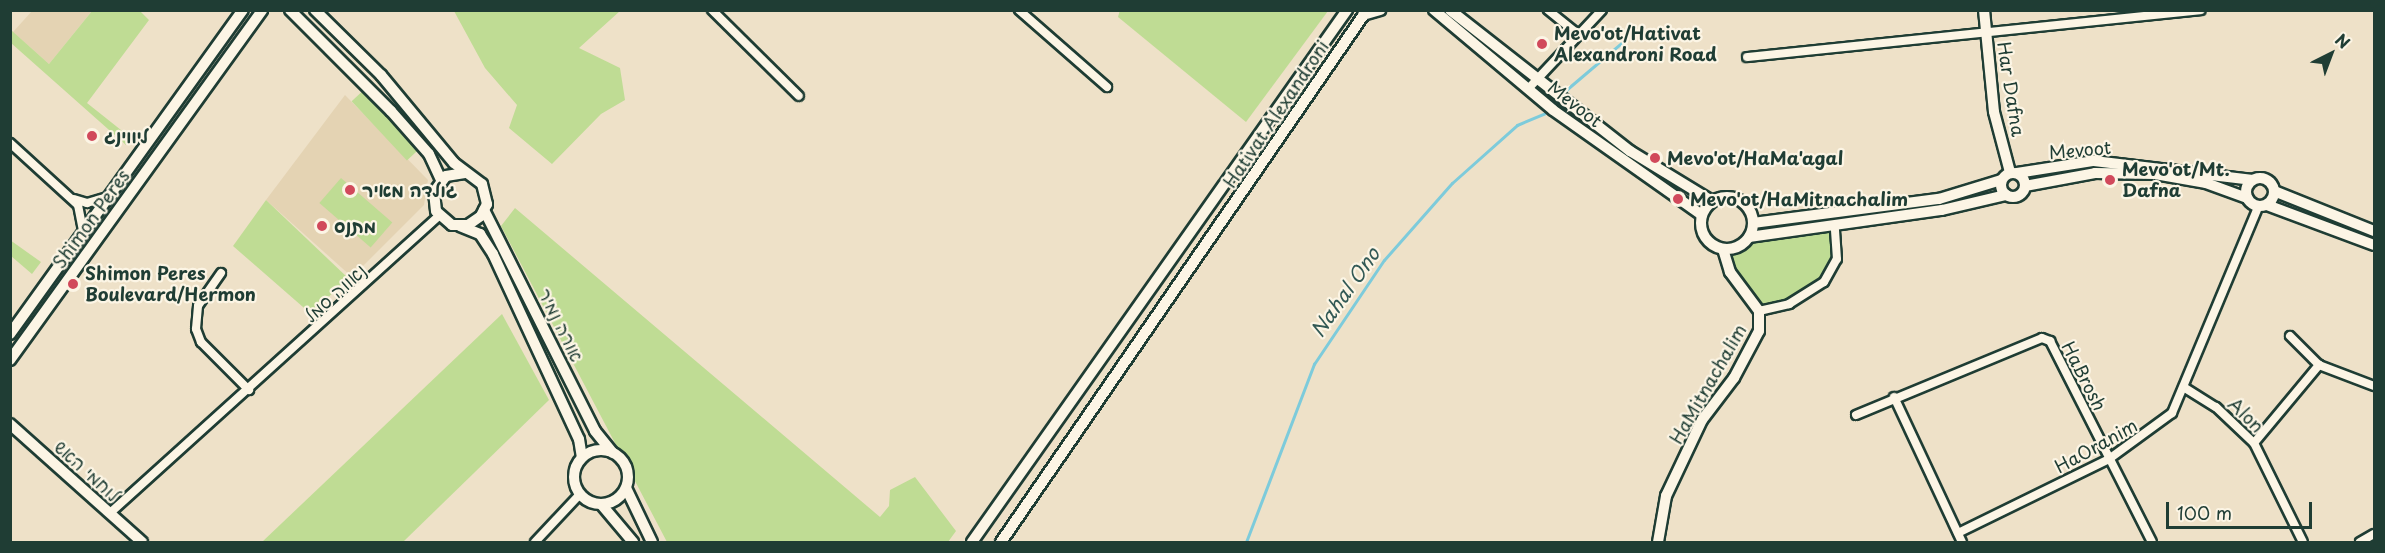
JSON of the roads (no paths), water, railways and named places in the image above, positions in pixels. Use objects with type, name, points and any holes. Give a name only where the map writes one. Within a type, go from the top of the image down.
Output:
[{"type":"street","name":"Shimon Peres","points":[[10,334],[243,10]]},
{"type":"street","name":"Shimon Peres","points":[[10,360],[262,10]]},
{"type":"street","points":[[290,10],[391,111],[429,154],[441,180]]},
{"type":"street","points":[[315,10],[381,75],[465,172],[485,190],[484,210],[475,221],[460,226],[439,216],[433,198],[441,180],[465,172]]},
{"type":"street","points":[[712,10],[799,96]]},
{"type":"street","points":[[1019,10],[1107,87]]},
{"type":"street","name":"Hativat Alexandroni","points":[[972,543],[1347,10]]},
{"type":"street","points":[[1365,13],[1380,10]]},
{"type":"street","name":"Mevoot","points":[[1434,10],[1528,89],[1702,215]]},
{"type":"street","name":"Mevoot","points":[[1450,10],[1630,151],[1712,201]]},
{"type":"street","points":[[1548,10],[1578,34]]},
{"type":"street","points":[[1528,89],[1602,10]]},
{"type":"street","name":"Har Dafna","points":[[1984,10],[1994,112],[2014,173],[2025,186]]},
{"type":"street","points":[[1747,57],[2201,10]]},
{"type":"street","name":"Hativat Alexandroni","points":[[1001,543],[1365,13]]},
{"type":"street","points":[[10,143],[72,199],[83,218],[82,234]]},
{"type":"street","name":"Mevoot","points":[[2014,173],[2094,161],[2267,180],[2274,190]]},
{"type":"street","points":[[1753,223],[1939,199],[2001,180],[2014,173]]},
{"type":"street","name":"Mevoot","points":[[2006,195],[2018,196],[2025,186],[2094,173],[2155,174],[2206,183],[2262,206]]},
{"type":"street","points":[[1749,237],[1753,223],[1748,208],[1735,199],[1712,201],[1702,215],[1705,237],[1724,249],[1749,237],[1836,227],[2006,195],[2001,180]]},
{"type":"street","points":[[2247,198],[2253,180]]},
{"type":"street","points":[[2374,231],[2274,190],[2262,206],[2374,245]]},
{"type":"street","points":[[72,199],[87,203],[108,197]]},
{"type":"street","name":"HaOranim","points":[[1958,533],[2109,459],[2154,431],[2185,388],[2262,206]]},
{"type":"street","name":"אורה נמיר","points":[[484,210],[595,431],[613,453]]},
{"type":"street","name":"נאווה סמל","points":[[110,513],[249,390],[439,216]]},
{"type":"street","name":"אורה נמיר","points":[[460,226],[480,234],[493,254],[579,439],[582,457]]},
{"type":"street","points":[[1759,311],[1789,304],[1824,282],[1837,259],[1836,227]]},
{"type":"street","name":"HaMitnachalim","points":[[1658,543],[1666,496],[1702,420],[1754,343],[1759,311],[1730,272],[1724,249]]},
{"type":"street","points":[[221,273],[198,306],[196,329],[201,342],[249,390]]},
{"type":"street","points":[[2290,336],[2319,365],[2374,386]]},
{"type":"street","name":"HaBrosh","points":[[1856,415],[1894,397],[2042,338],[2050,341],[2152,543]]},
{"type":"street","points":[[2254,443],[2319,365]]},
{"type":"street","name":"Alon","points":[[2185,388],[2216,406],[2254,443],[2303,543]]},
{"type":"street","points":[[1894,397],[1962,543]]},
{"type":"street","name":"לוחמי האש","points":[[10,424],[142,543]]},
{"type":"street","points":[[633,543],[601,504],[580,494],[574,476],[582,457],[600,450],[613,453],[627,468],[626,488],[652,543]]},
{"type":"street","points":[[601,504],[616,499],[626,488]]},
{"type":"street","points":[[535,543],[580,494]]},
{"type":"street","points":[[2360,543],[2374,534]]},
{"type":"waterway","name":"Nahal Ono","points":[[1566,90],[1626,39]]},
{"type":"waterway","name":"Nahal Ono","points":[[1246,542],[1314,364],[1384,260],[1452,183],[1517,125],[1545,113]]},
{"type":"place","name":"Mevo'ot/Hativat Alexandroni Road","points":[[1542,44]]},
{"type":"place","name":"ליווינג","points":[[92,136]]},
{"type":"place","name":"Mevo'ot/HaMa'agal","points":[[1655,158]]},
{"type":"place","name":"Mevo'ot/Mt. Dafna","points":[[2110,180]]},
{"type":"place","name":"גולדה מאיר","points":[[350,190]]},
{"type":"place","name":"Mevo'ot/HaMitnachalim","points":[[1678,199]]},
{"type":"place","name":"מתנס","points":[[322,226]]},
{"type":"place","name":"Shimon Peres Boulevard/Hermon","points":[[73,284]]}]
